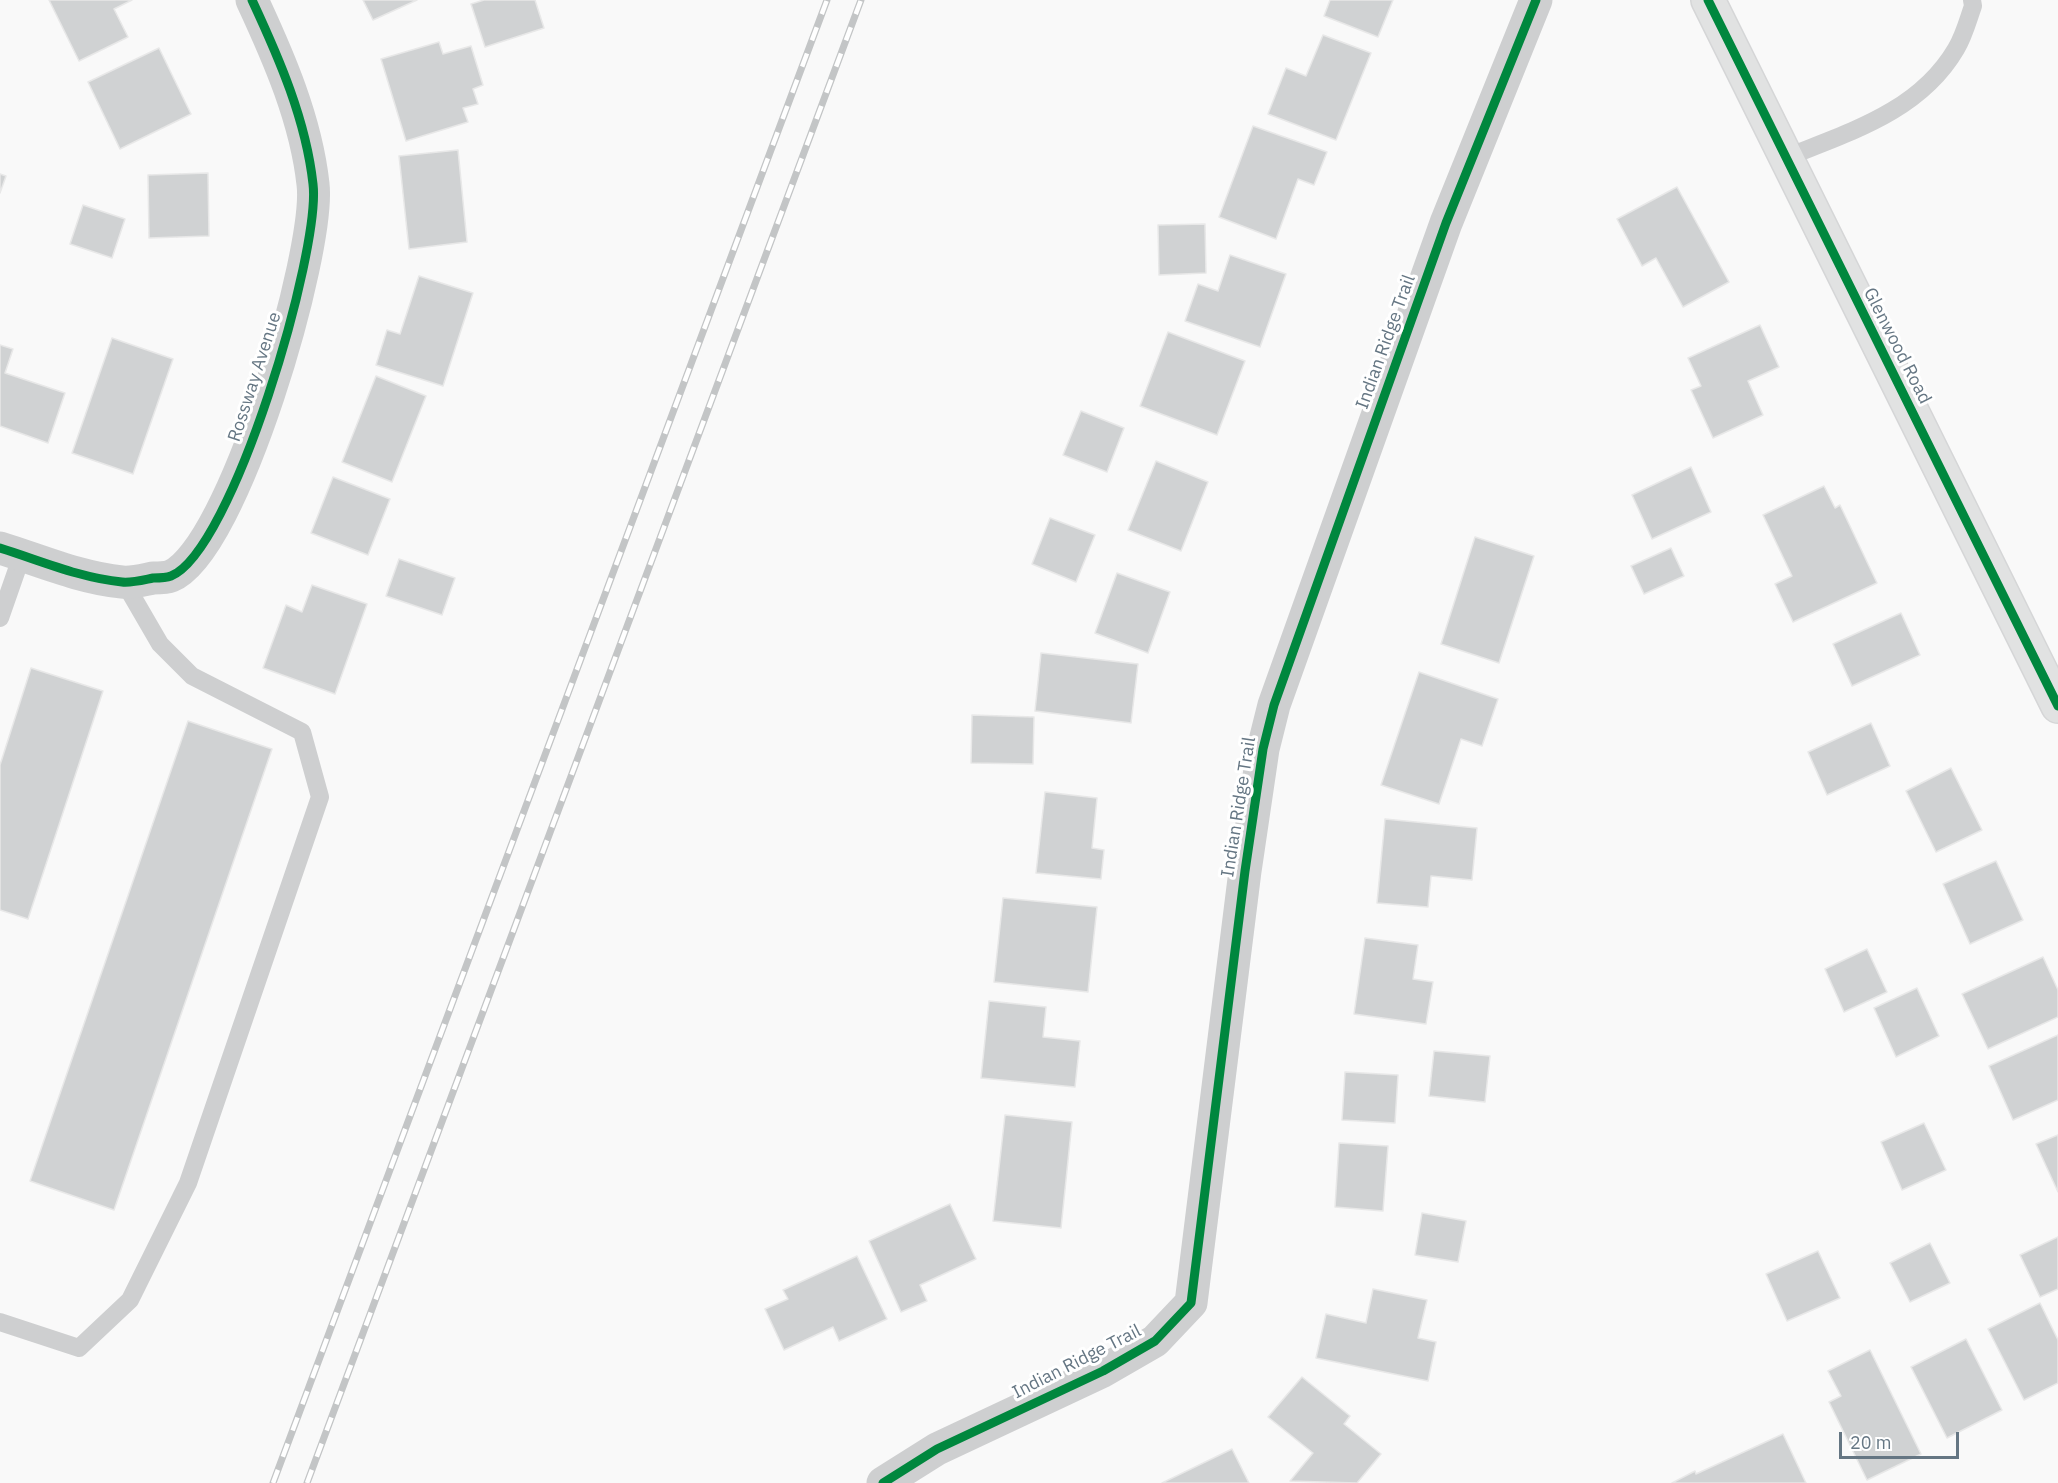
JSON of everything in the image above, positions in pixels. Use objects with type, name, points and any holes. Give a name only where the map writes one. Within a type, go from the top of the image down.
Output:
[{"type":"street","name":"Rossway Avenue","points":[[11,551],[94,578],[124,582],[172,576],[194,556],[221,514],[249,450],[288,334],[309,246],[314,186],[297,109],[252,0]]},
{"type":"street","name":"Indian Ridge Trail","points":[[883,1483],[937,1449],[1103,1371],[1155,1341],[1191,1304],[1245,871],[1263,748],[1274,705],[1446,223],[1536,0]]},
{"type":"street","name":"Glenwood Road","points":[[1707,0],[2058,706]]},
{"type":"lane","points":[[1785,158],[1879,119],[1914,98],[1935,79],[1957,48],[1973,6],[1972,0]]},
{"type":"lane","points":[[0,618],[11,551]]},
{"type":"lane","points":[[0,1322],[79,1348],[130,1300],[188,1184],[320,796],[302,732],[192,676],[160,644],[124,582]]},
{"type":"building","points":[[49,0],[132,0],[114,9],[128,37],[79,61]]},
{"type":"building","points":[[363,0],[417,0],[373,20]]},
{"type":"building","points":[[484,0],[535,0],[544,28],[485,47],[471,4]]},
{"type":"building","points":[[1330,0],[1393,0],[1378,37],[1324,16]]},
{"type":"building","points":[[1323,35],[1371,53],[1336,140],[1268,114],[1286,68],[1306,76]]},
{"type":"building","points":[[439,42],[443,54],[471,46],[483,85],[473,89],[478,104],[463,108],[468,122],[406,141],[381,59]]},
{"type":"building","points":[[159,48],[191,114],[120,149],[88,82]]},
{"type":"building","points":[[1253,126],[1327,152],[1314,185],[1298,179],[1276,239],[1219,217]]},
{"type":"building","points":[[458,150],[467,242],[409,249],[399,156]]},
{"type":"building","points":[[208,173],[209,236],[149,238],[148,175]]},
{"type":"building","points":[[0,174],[6,176],[0,193]]},
{"type":"building","points":[[1677,187],[1729,282],[1683,307],[1656,258],[1642,266],[1617,219]]},
{"type":"building","points":[[83,205],[125,219],[112,258],[70,244]]},
{"type":"building","points":[[1205,224],[1206,273],[1159,275],[1158,225]]},
{"type":"building","points":[[1230,255],[1286,274],[1260,347],[1185,321],[1198,284],[1218,291]]},
{"type":"building","points":[[419,276],[473,293],[443,386],[376,365],[387,330],[400,334]]},
{"type":"building","points":[[1760,325],[1779,367],[1748,381],[1763,415],[1713,438],[1691,390],[1701,386],[1688,358]]},
{"type":"building","points":[[1168,332],[1245,361],[1217,435],[1140,406]]},
{"type":"building","points":[[112,338],[173,359],[133,474],[72,453]]},
{"type":"building","points":[[0,345],[13,349],[5,373],[65,393],[48,443],[0,426]]},
{"type":"building","points":[[376,376],[426,396],[392,482],[342,462]]},
{"type":"building","points":[[1081,411],[1124,428],[1107,472],[1063,455]]},
{"type":"building","points":[[1156,461],[1208,482],[1181,551],[1128,530]]},
{"type":"building","points":[[1691,467],[1711,512],[1652,539],[1632,495]]},
{"type":"building","points":[[333,477],[390,499],[368,555],[311,533]]},
{"type":"building","points":[[1824,486],[1835,508],[1840,505],[1877,583],[1793,622],[1775,584],[1792,576],[1763,515]]},
{"type":"building","points":[[1050,518],[1095,535],[1076,582],[1032,564]]},
{"type":"building","points":[[1475,537],[1534,556],[1499,663],[1441,644]]},
{"type":"building","points":[[1671,548],[1684,576],[1644,594],[1631,566]]},
{"type":"building","points":[[399,559],[455,578],[442,615],[386,596]]},
{"type":"building","points":[[1117,573],[1170,592],[1148,653],[1095,633]]},
{"type":"building","points":[[312,585],[367,604],[335,694],[263,668],[286,605],[302,612]]},
{"type":"building","points":[[1901,613],[1920,655],[1852,686],[1833,644]]},
{"type":"building","points":[[1041,653],[1138,664],[1131,723],[1035,711]]},
{"type":"building","points":[[31,668],[103,691],[28,919],[0,910],[0,765]]},
{"type":"building","points":[[1419,672],[1498,699],[1482,746],[1461,739],[1439,804],[1381,785]]},
{"type":"building","points":[[972,715],[1034,717],[1033,764],[971,763]]},
{"type":"building","points":[[188,721],[272,749],[114,1210],[30,1181]]},
{"type":"building","points":[[1871,723],[1890,766],[1827,795],[1808,752]]},
{"type":"building","points":[[1951,768],[1982,830],[1936,852],[1906,791]]},
{"type":"building","points":[[1045,792],[1097,798],[1092,848],[1104,850],[1101,879],[1036,873]]},
{"type":"building","points":[[1385,819],[1477,828],[1472,880],[1431,876],[1428,907],[1377,903]]},
{"type":"building","points":[[1996,861],[2023,920],[1970,944],[1943,884]]},
{"type":"building","points":[[1003,898],[1097,907],[1088,992],[994,982]]},
{"type":"building","points":[[1365,938],[1418,945],[1413,979],[1433,982],[1426,1024],[1354,1014]]},
{"type":"building","points":[[1867,949],[1887,992],[1844,1012],[1825,969]]},
{"type":"building","points":[[2043,957],[2058,990],[2058,1017],[1988,1049],[1962,994]]},
{"type":"building","points":[[1917,988],[1939,1036],[1896,1057],[1874,1008]]},
{"type":"building","points":[[989,1001],[1046,1007],[1043,1037],[1080,1041],[1075,1087],[981,1078]]},
{"type":"building","points":[[2058,1035],[2058,1100],[2013,1120],[1989,1066]]},
{"type":"building","points":[[1434,1051],[1490,1056],[1485,1102],[1429,1096]]},
{"type":"building","points":[[1345,1072],[1398,1075],[1395,1123],[1342,1120]]},
{"type":"building","points":[[1005,1115],[1072,1122],[1061,1228],[993,1221]]},
{"type":"building","points":[[1924,1123],[1946,1170],[1902,1190],[1881,1142]]},
{"type":"building","points":[[2058,1135],[2058,1192],[2036,1144]]},
{"type":"building","points":[[1339,1143],[1388,1146],[1383,1211],[1335,1207]]},
{"type":"building","points":[[950,1204],[976,1259],[920,1285],[927,1301],[901,1312],[869,1241]]},
{"type":"building","points":[[1422,1213],[1466,1221],[1458,1262],[1415,1255]]},
{"type":"building","points":[[2058,1237],[2058,1289],[2040,1297],[2020,1255]]},
{"type":"building","points":[[1930,1243],[1950,1283],[1910,1302],[1890,1263]]},
{"type":"building","points":[[1818,1251],[1840,1298],[1787,1321],[1766,1274]]},
{"type":"building","points":[[857,1256],[887,1319],[839,1341],[833,1327],[784,1350],[765,1309],[788,1299],[783,1290]]},
{"type":"building","points":[[1373,1289],[1427,1300],[1418,1338],[1436,1342],[1428,1381],[1316,1358],[1326,1314],[1366,1323]]},
{"type":"building","points":[[2040,1303],[2058,1340],[2058,1383],[2024,1400],[1988,1329]]},
{"type":"building","points":[[1966,1339],[2002,1410],[1947,1438],[1911,1367]]},
{"type":"building","points":[[1870,1350],[1921,1454],[1867,1480],[1829,1402],[1841,1396],[1828,1371]]},
{"type":"building","points":[[1302,1377],[1350,1416],[1344,1424],[1381,1454],[1357,1483],[1290,1481],[1313,1453],[1268,1417]]},
{"type":"building","points":[[1783,1434],[1806,1483],[1672,1483],[1695,1471],[1696,1474]]},
{"type":"building","points":[[1232,1449],[1249,1483],[1162,1483]]},
{"type":"railway","points":[[273,1483],[827,0]]},
{"type":"railway","points":[[307,1483],[861,0]]},
{"type":"cycle path","points":[[0,548],[75,573],[106,580],[130,582],[165,578],[171,576],[195,555],[220,513],[245,458],[268,395],[288,330],[303,270],[312,219],[313,184],[298,113],[272,44],[252,0]]},
{"type":"cycle path","points":[[883,1483],[937,1449],[1103,1371],[1155,1341],[1191,1303],[1245,871],[1263,749],[1274,705],[1446,223],[1536,0]]},
{"type":"cycle path","points":[[1708,0],[2058,706]]}]
